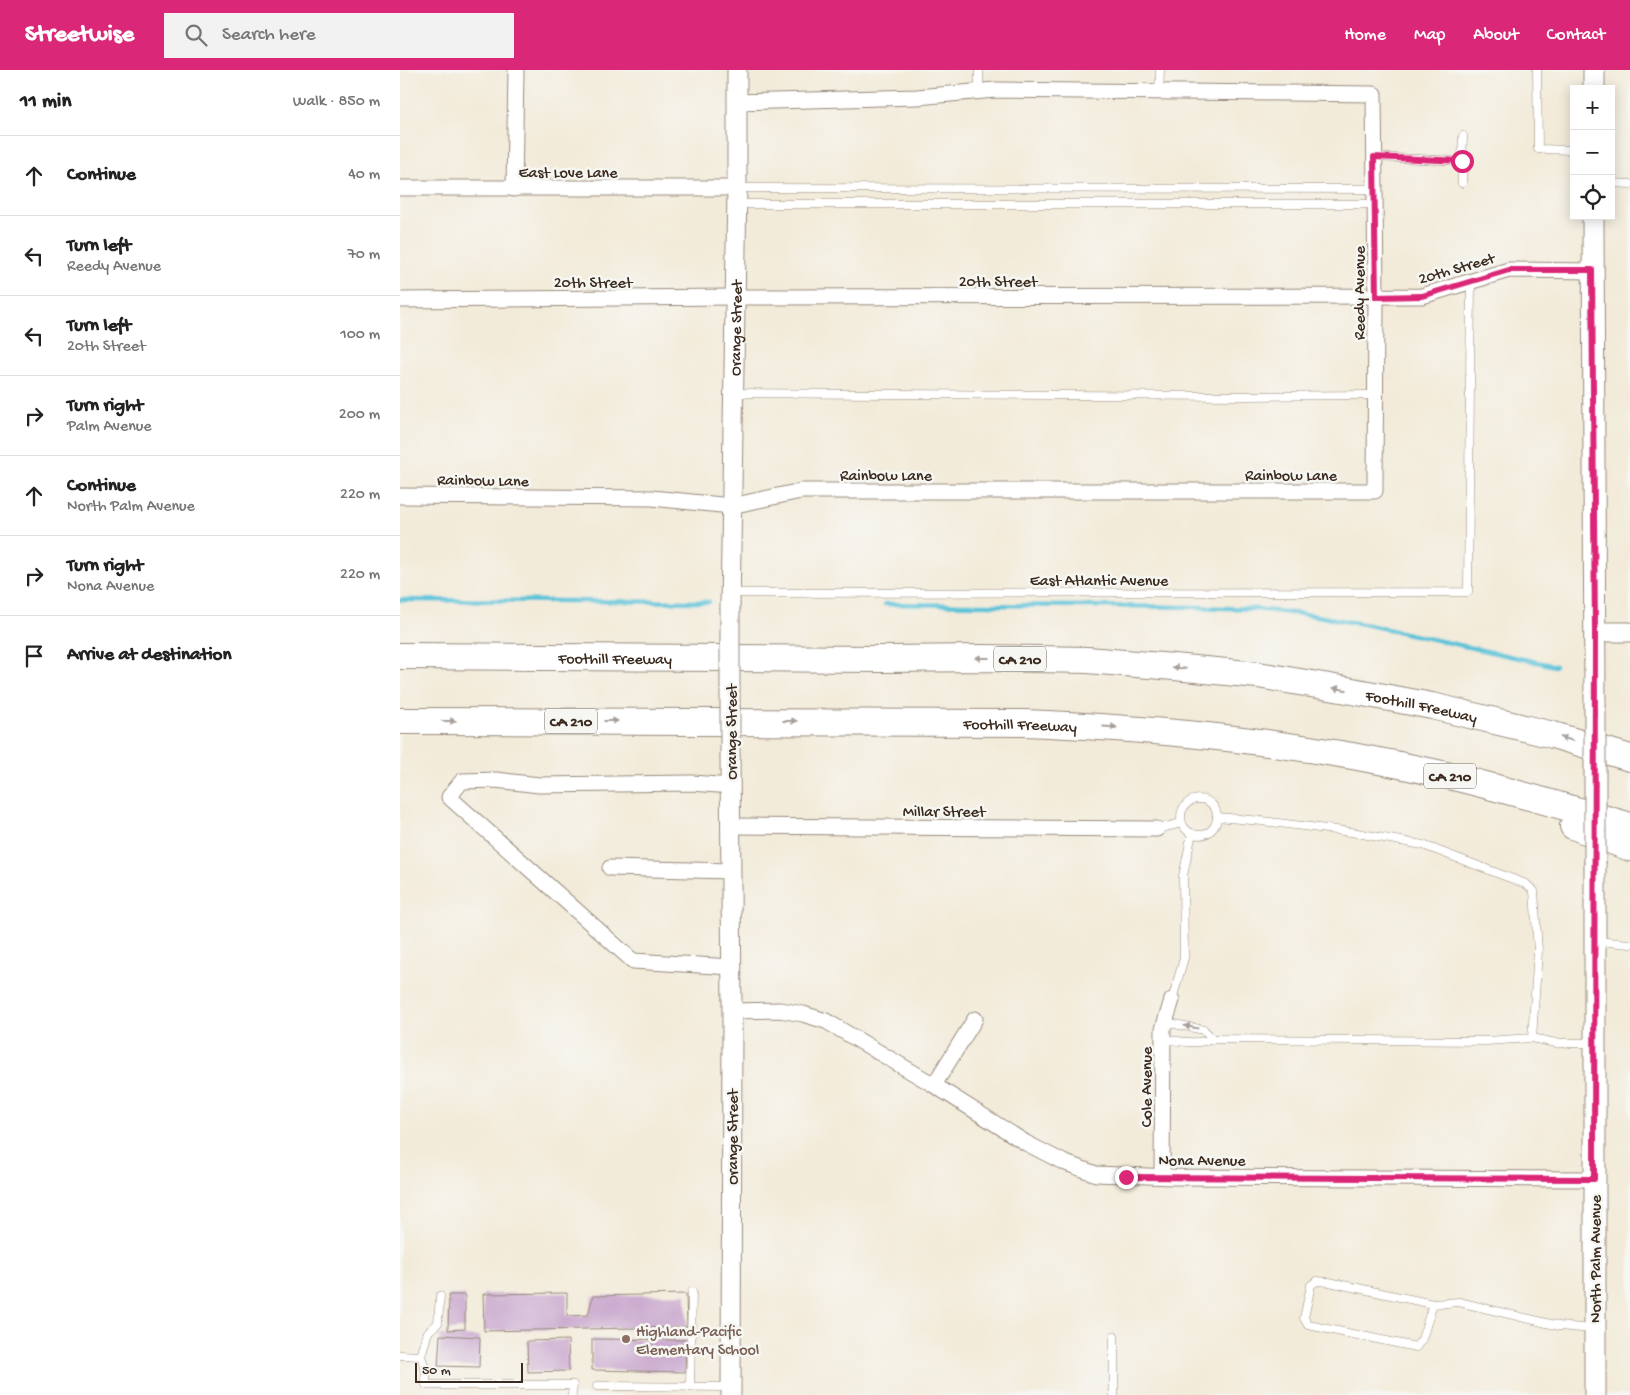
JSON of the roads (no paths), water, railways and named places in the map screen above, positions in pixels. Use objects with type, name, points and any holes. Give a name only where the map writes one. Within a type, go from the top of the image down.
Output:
[{"type":"highway","name":"Foothill Freeway","points":[[400,656],[1087,660],[1174,667],[1258,675],[1422,704],[1552,735],[1630,758]]},
{"type":"highway","name":"Foothill Freeway","points":[[400,721],[1025,722],[1105,726],[1266,742],[1361,758],[1436,773],[1509,791],[1630,826]]},
{"type":"highway","points":[[1266,742],[1451,789],[1564,823],[1630,848]]},
{"type":"main road","points":[[1594,70],[1594,85]]},
{"type":"main road","name":"North Palm Avenue","points":[[1593,220],[1595,1395]]},
{"type":"street","points":[[514,189],[516,70]]},
{"type":"street","name":"Orange Street","points":[[731,1391],[732,871],[730,600],[737,196],[737,70]]},
{"type":"street","points":[[737,102],[917,98],[995,90],[1160,92]]},
{"type":"street","name":"Reedy Avenue","points":[[1160,92],[1374,94],[1375,491]]},
{"type":"street","name":"East Love Lane","points":[[400,188],[514,189],[737,196]]},
{"type":"street","name":"20th Street","points":[[400,300],[735,297],[1422,296],[1509,270],[1592,270]]},
{"type":"street","name":"Rainbow Lane","points":[[400,496],[652,498],[731,506],[801,491],[1375,491]]},
{"type":"street","points":[[1595,632],[1630,632]]},
{"type":"street","points":[[731,786],[692,783],[539,785],[496,780],[462,781],[449,797],[633,961],[732,967]]},
{"type":"street","name":"Millar Street","points":[[731,826],[1157,829]]},
{"type":"street","points":[[610,868],[732,871]]},
{"type":"street","name":"Cole Avenue","points":[[1162,1176],[1163,1029],[1172,1000]]},
{"type":"street","name":"Nona Avenue","points":[[732,1011],[780,1010],[826,1021],[934,1085],[1026,1143],[1063,1162],[1096,1174],[1126,1177],[1594,1179]]},
{"type":"street","points":[[934,1085],[975,1019]]},
{"type":"lane","points":[[979,70],[979,92]]},
{"type":"lane","points":[[1160,70],[1160,92]]},
{"type":"lane","points":[[1538,70],[1538,149],[1570,150]]},
{"type":"lane","points":[[1462,183],[1463,136]]},
{"type":"lane","points":[[1374,157],[1462,161]]},
{"type":"lane","points":[[1615,183],[1630,184]]},
{"type":"lane","points":[[737,196],[1374,196]]},
{"type":"lane","points":[[737,196],[1374,196]]},
{"type":"lane","name":"East Atlantic Avenue","points":[[730,600],[1468,592],[1471,282]]},
{"type":"lane","points":[[733,392],[1244,396],[1375,395]]},
{"type":"lane","points":[[1193,800],[1204,800],[1214,807],[1217,817],[1216,823],[1208,832],[1197,835],[1184,828],[1181,812],[1193,800]]},
{"type":"lane","points":[[1217,817],[1351,832],[1423,845],[1526,884],[1534,891],[1538,951],[1532,1038]]},
{"type":"lane","points":[[1157,829],[1182,823]]},
{"type":"lane","points":[[1172,1000],[1184,958],[1183,876],[1192,833]]},
{"type":"lane","points":[[1595,941],[1630,944]]},
{"type":"lane","points":[[1165,1022],[1204,1030],[1213,1039]]},
{"type":"lane","points":[[1163,1039],[1196,1043],[1213,1039],[1486,1041],[1532,1038],[1556,1043],[1595,1043]]},
{"type":"lane","points":[[1433,1304],[1422,1339],[1416,1347],[1308,1325],[1304,1318],[1311,1285],[1317,1281],[1330,1282],[1433,1304],[1459,1302],[1559,1326],[1595,1329]]},
{"type":"lane","points":[[690,1387],[692,1292]]},
{"type":"lane","points":[[440,1296],[438,1323],[428,1332],[421,1356],[426,1371],[426,1385],[573,1385],[572,1395]]},
{"type":"lane","points":[[1114,1336],[1114,1395]]},
{"type":"lane","points":[[400,1355],[421,1356]]},
{"type":"lane","points":[[597,1386],[690,1387],[731,1391]]},
{"type":"waterway","points":[[400,600],[709,602]]},
{"type":"waterway","points":[[885,604],[1255,609],[1311,615],[1368,625],[1555,666]]},
{"type":"place","name":"Highland-Pacific Elementary School","points":[[626,1339]]}]
